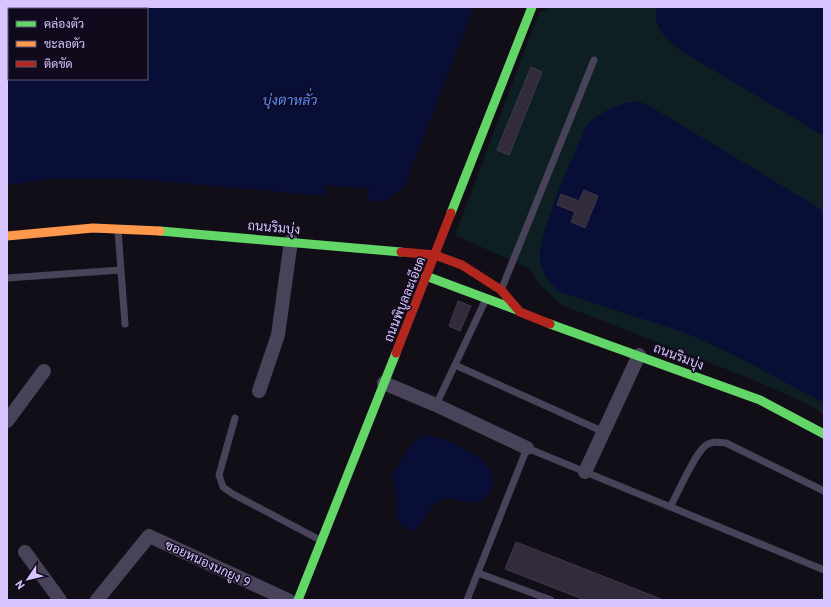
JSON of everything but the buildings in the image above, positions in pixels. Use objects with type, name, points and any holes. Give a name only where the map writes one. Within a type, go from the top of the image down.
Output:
[{"type":"main road","name":"ถนนพิบูลละเอียด","points":[[298,600],[532,7]]},
{"type":"main road","name":"ถนนริมบุ่ง","points":[[7,236],[93,228],[118,229],[184,232],[435,255],[462,264],[501,290],[520,312]]},
{"type":"main road","name":"ถนนริมบุ่ง","points":[[426,276],[550,324],[760,400],[824,434]]},
{"type":"street","points":[[259,391],[278,335],[291,241]]},
{"type":"street","points":[[585,472],[639,355]]},
{"type":"street","points":[[7,421],[44,371]]},
{"type":"street","points":[[384,383],[436,405],[527,448]]},
{"type":"street","name":"ซอยหนองนกยูง 9","points":[[97,600],[149,536],[288,600]]},
{"type":"street","points":[[25,552],[60,600]]},
{"type":"lane","points":[[501,290],[594,60]]},
{"type":"lane","points":[[118,229],[125,324]]},
{"type":"lane","points":[[7,278],[121,270]]},
{"type":"lane","points":[[436,405],[486,299]]},
{"type":"lane","points":[[455,365],[604,432]]},
{"type":"lane","points":[[235,418],[219,475],[223,487],[233,494],[322,541]]},
{"type":"lane","points":[[670,507],[696,458],[704,446],[713,442],[726,443],[824,491]]},
{"type":"lane","points":[[467,600],[527,448],[824,570]]},
{"type":"lane","points":[[478,573],[551,600]]},
{"type":"shaded area","points":[[550,7],[824,7],[824,414],[799,400],[749,378],[562,305],[540,285],[528,268],[455,235],[539,13]]},
{"type":"water","name":"บุ่งตาหลั่ว","points":[[7,7],[474,7],[404,187],[386,201],[367,201],[370,189],[326,185],[325,196],[136,179],[51,179],[7,185]]},
{"type":"water","points":[[651,7],[824,7],[824,136],[683,52],[663,34],[657,22],[657,9]]},
{"type":"water","points":[[636,101],[648,105],[824,211],[824,403],[736,356],[686,333],[560,292],[542,269],[540,259],[545,232],[558,192],[587,125],[597,116],[609,109]]},
{"type":"water","points":[[426,435],[446,440],[471,452],[482,460],[490,469],[494,478],[491,489],[483,500],[472,503],[451,498],[440,501],[435,504],[420,525],[411,531],[401,524],[397,517],[393,474],[413,443]]},
{"type":"traffic: fast","points":[[451,213],[532,7]]},
{"type":"traffic: fast","points":[[160,231],[401,252]]},
{"type":"traffic: fast","points":[[426,276],[517,310]]},
{"type":"traffic: fast","points":[[550,324],[760,400],[824,434]]},
{"type":"traffic: fast","points":[[298,600],[396,353]]},
{"type":"traffic: slow","points":[[7,236],[93,228],[160,231]]},
{"type":"traffic: jam","points":[[396,353],[451,213]]},
{"type":"traffic: jam","points":[[401,252],[435,255],[462,265],[501,290],[520,312],[550,324]]}]
